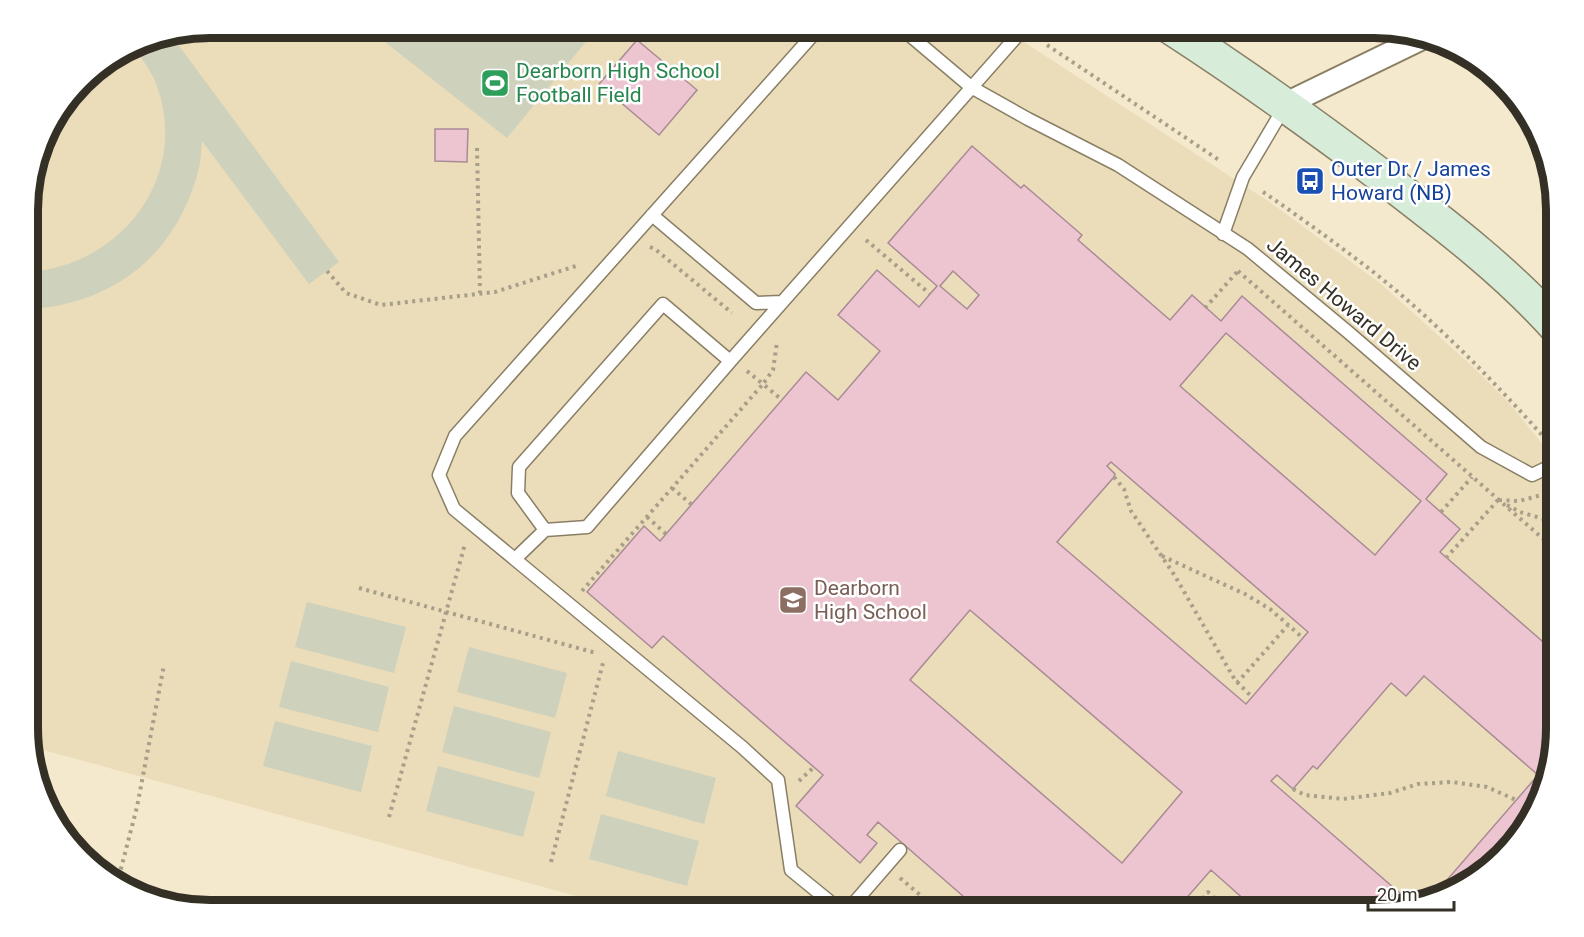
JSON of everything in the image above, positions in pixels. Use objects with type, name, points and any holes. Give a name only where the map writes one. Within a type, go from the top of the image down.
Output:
[{"type":"main road","points":[[1187,38],[1286,104],[1457,233],[1546,315]]},
{"type":"street","points":[[1286,104],[1414,42]]},
{"type":"lane","points":[[810,38],[456,436],[439,475],[454,509],[742,747],[778,780],[791,870],[827,899]]},
{"type":"lane","points":[[913,38],[971,87],[1118,165],[1223,234],[1243,177],[1286,104]]},
{"type":"lane","points":[[515,559],[545,530],[587,527],[1015,38]]},
{"type":"lane","points":[[652,215],[756,303],[782,303]]},
{"type":"lane","name":"James Howard Drive","points":[[1223,234],[1248,249],[1481,447],[1532,475],[1546,468]]},
{"type":"lane","points":[[545,530],[518,493],[519,467],[663,304],[730,361]]},
{"type":"lane","points":[[857,899],[900,850]]},
{"type":"path","points":[[1047,45],[1219,160]]},
{"type":"path","points":[[477,148],[480,293]]},
{"type":"path","points":[[1263,192],[1364,265],[1402,297],[1505,394],[1546,440]]},
{"type":"path","points":[[859,248],[866,240],[930,294]]},
{"type":"path","points":[[327,271],[346,293],[381,305],[495,292],[619,252],[651,246],[763,338],[777,342],[773,370],[763,384],[570,605]]},
{"type":"path","points":[[1230,264],[1546,541]]},
{"type":"path","points":[[1205,308],[1238,271]]},
{"type":"path","points":[[763,384],[782,400]]},
{"type":"path","points":[[1114,477],[1124,489],[1131,511],[1162,556],[1238,683],[1252,697]]},
{"type":"path","points":[[1441,512],[1472,477]]},
{"type":"path","points":[[672,488],[692,504]]},
{"type":"path","points":[[1498,500],[1519,501],[1546,494]]},
{"type":"path","points":[[1498,500],[1520,512],[1546,520]]},
{"type":"path","points":[[1446,558],[1498,500]]},
{"type":"path","points":[[647,518],[666,534]]},
{"type":"path","points":[[389,817],[471,523]]},
{"type":"path","points":[[1162,556],[1245,594],[1270,609],[1303,638]]},
{"type":"path","points":[[359,588],[605,656],[551,862]]},
{"type":"path","points":[[1238,683],[1288,625]]},
{"type":"path","points":[[120,873],[137,807],[164,665]]},
{"type":"path","points":[[1293,789],[1305,795],[1343,799],[1390,793],[1418,784],[1452,782],[1487,787],[1516,800]]},
{"type":"path","points":[[886,866],[926,899]]},
{"type":"path","points":[[1202,899],[1208,892],[1216,899]]},
{"type":"shaded area","name":"Dearborn High School","points":[[199,38],[1018,38],[1271,203],[1381,284],[1472,366],[1509,403],[1546,448],[1546,738],[1543,761],[1529,803],[1511,832],[1479,864],[1450,882],[1408,896],[1385,899],[589,900],[39,749],[39,187],[47,154],[67,114],[96,80],[124,61],[165,43]]},
{"type":"green space","name":"Dearborn High School Football Field","points":[[380,38],[589,38],[507,138]]},
{"type":"green space","points":[[176,41],[339,262],[309,284],[202,141],[200,163],[191,194],[178,222],[161,246],[140,267],[117,284],[61,305],[38,308],[38,270],[63,266],[94,252],[120,233],[142,208],[156,180],[164,149],[164,115],[155,81],[138,54]]},
{"type":"green space","points":[[307,602],[406,627],[394,673],[295,647]]},
{"type":"green space","points":[[469,647],[567,673],[555,718],[457,692]]},
{"type":"green space","points":[[291,661],[389,687],[378,732],[279,707]]},
{"type":"green space","points":[[454,706],[551,732],[539,778],[442,752]]},
{"type":"green space","points":[[275,721],[372,746],[361,792],[263,766]]},
{"type":"green space","points":[[618,751],[716,778],[704,824],[606,796]]},
{"type":"green space","points":[[438,766],[535,792],[523,837],[426,811]]},
{"type":"green space","points":[[601,814],[699,841],[687,886],[589,859]]},
{"type":"building","points":[[637,40],[697,90],[659,135],[599,84]]},
{"type":"building","points":[[435,129],[468,129],[467,162],[435,161]]},
{"type":"building","points":[[972,146],[1021,188],[1024,185],[1082,235],[1078,240],[1170,320],[1192,295],[1221,321],[1242,296],[1447,474],[1426,499],[1460,529],[1440,552],[1546,644],[1546,738],[1543,761],[1529,803],[1511,832],[1496,849],[1479,864],[1443,885],[1538,775],[1424,676],[1406,696],[1391,683],[1317,769],[1313,766],[1293,789],[1277,775],[1271,781],[1404,897],[1385,899],[1244,899],[1211,870],[1185,899],[967,899],[878,822],[867,835],[877,843],[860,863],[796,806],[823,775],[663,636],[652,648],[587,592],[644,526],[660,541],[806,372],[838,400],[880,351],[838,315],[877,270],[919,307],[937,286],[888,243]],"holes":[[[953,271],[979,295],[967,309],[940,286]],[[1226,333],[1421,501],[1375,555],[1180,386]],[[1111,462],[1308,632],[1246,704],[1057,542],[1114,477],[1115,474],[1107,466]],[[970,610],[1182,792],[1122,863],[910,680]]]},
{"type":"place","name":"Dearborn High School Football Field","points":[[495,83]]},
{"type":"place","name":"Outer Dr / James Howard (NB)","points":[[1310,181]]},
{"type":"place","name":"Dearborn High School","points":[[793,600]]}]
